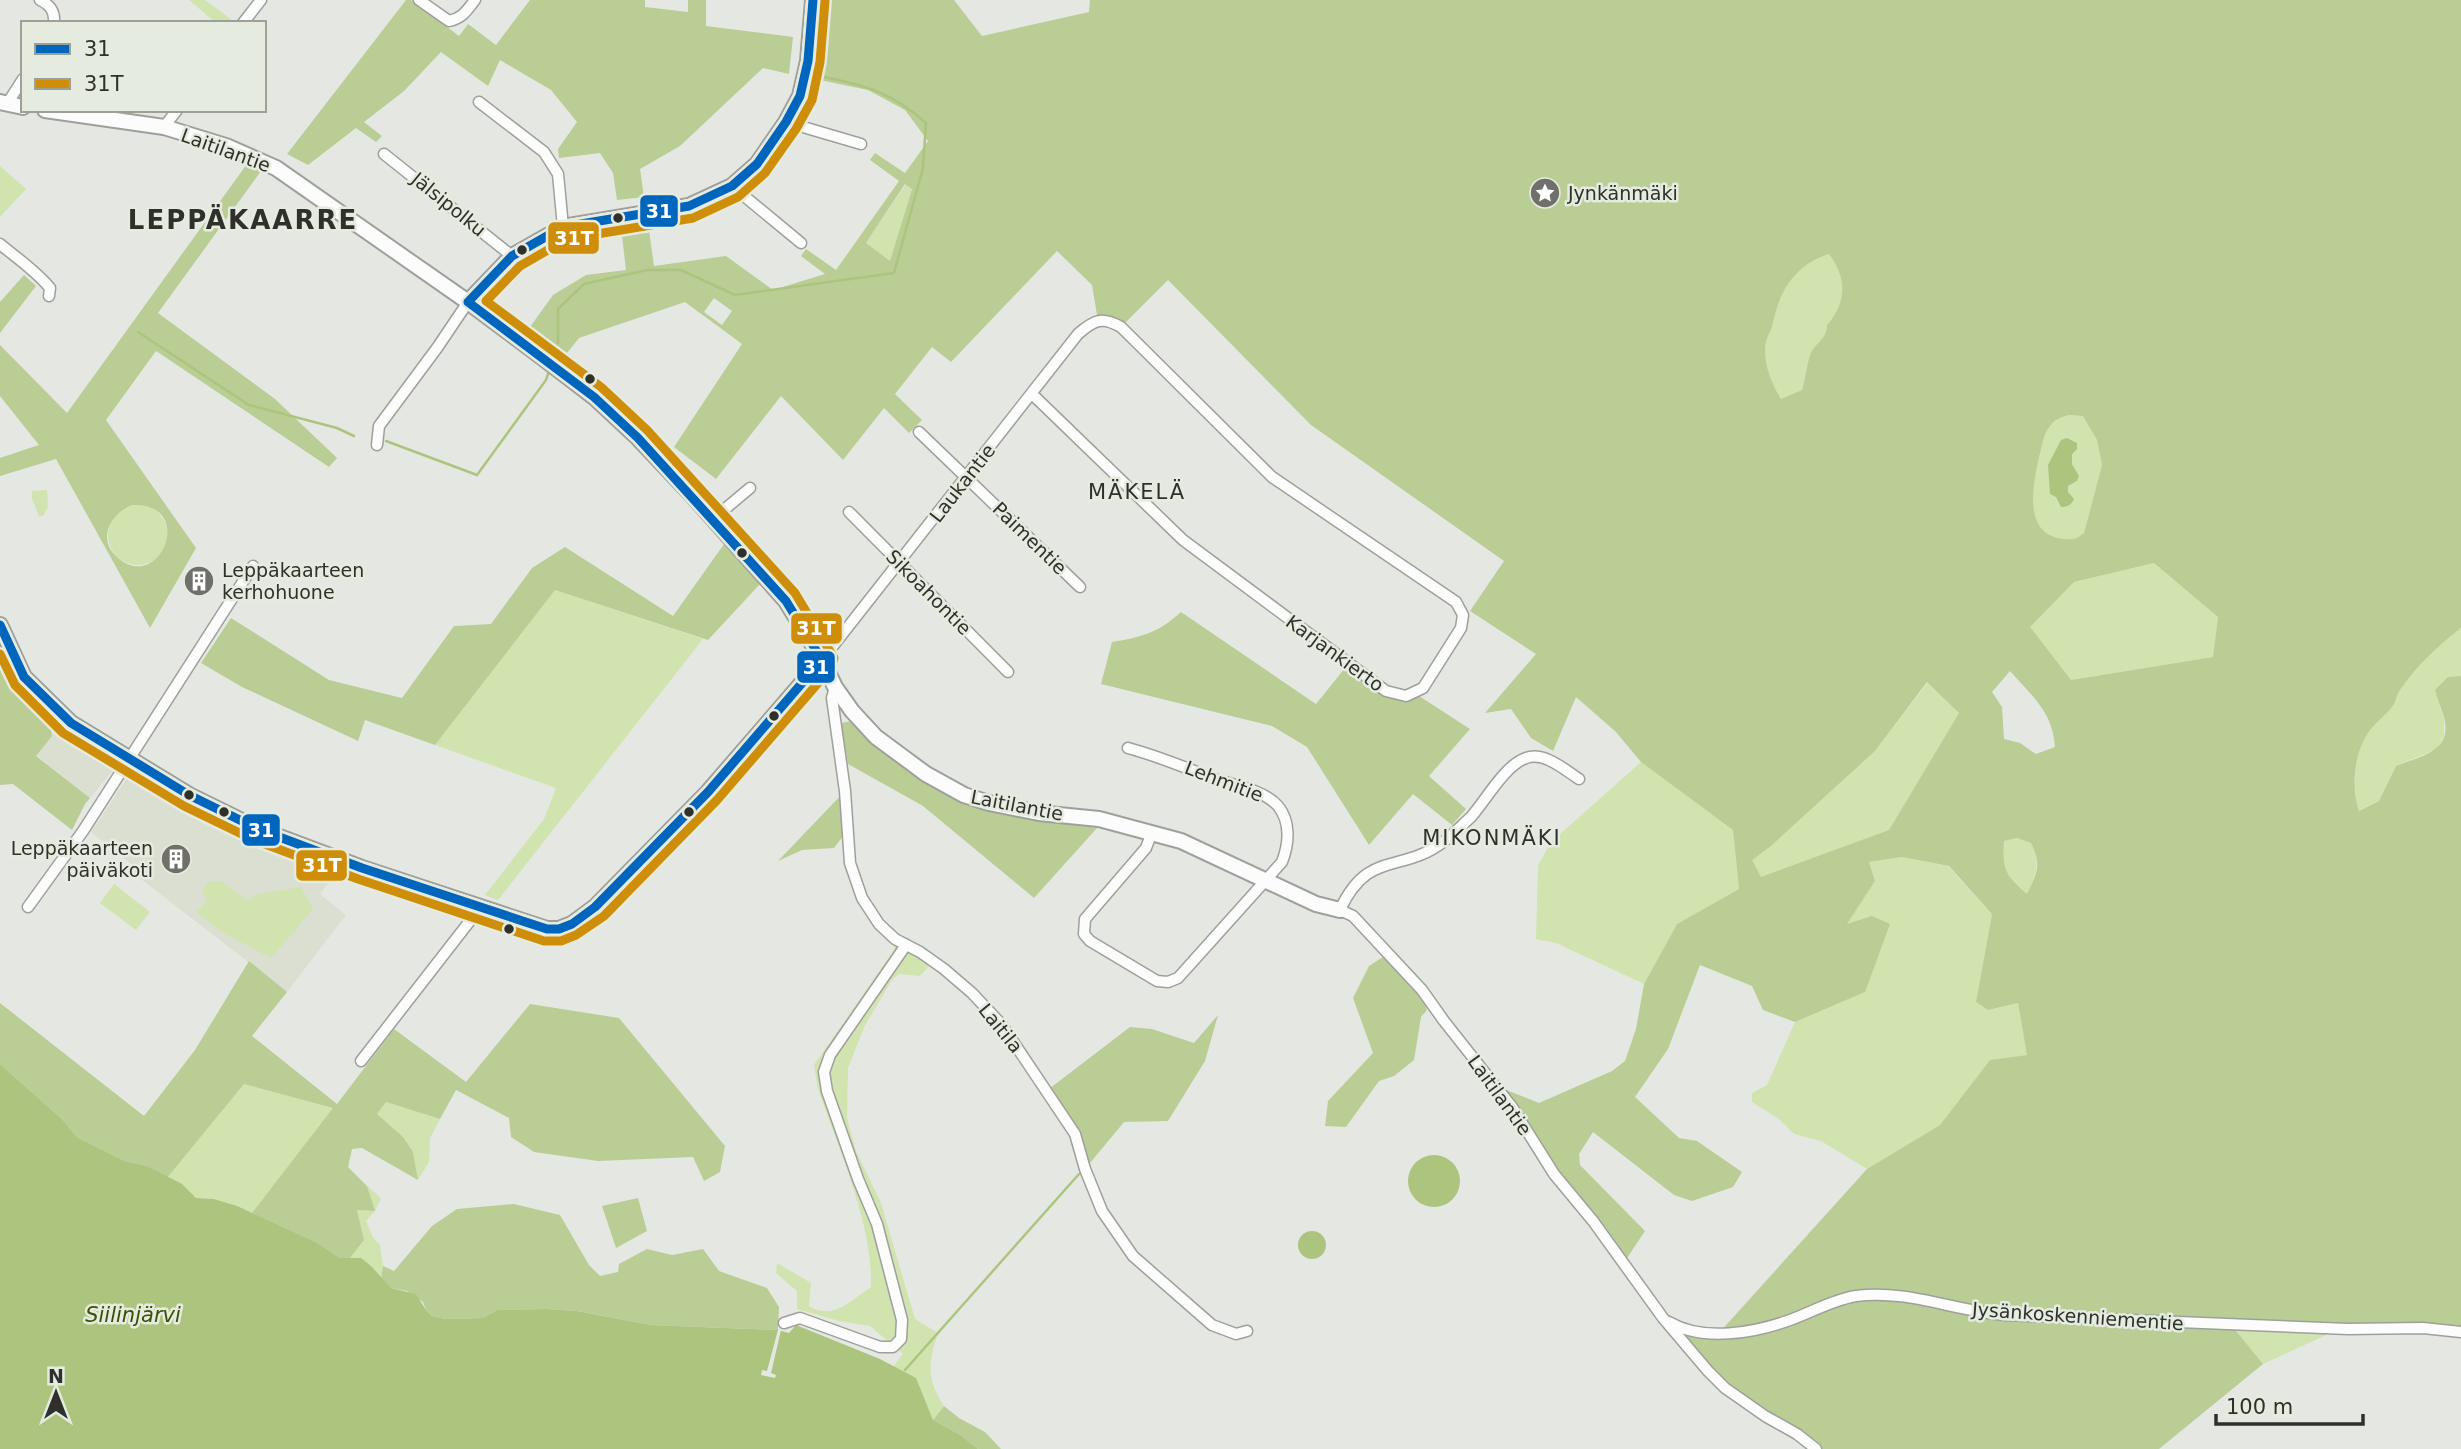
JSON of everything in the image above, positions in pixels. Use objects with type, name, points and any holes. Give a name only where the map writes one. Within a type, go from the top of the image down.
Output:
[{"type":"street","points":[[40,0],[50,6],[55,14],[54,21]]},
{"type":"street","points":[[245,21],[261,0]]},
{"type":"street","points":[[419,0],[449,21],[464,15],[475,0]]},
{"type":"street","points":[[377,445],[379,426],[468,302],[512,256],[563,227],[689,206],[732,186],[757,164],[800,96],[808,61],[813,0]]},
{"type":"street","points":[[4,103],[21,82]]},
{"type":"street","points":[[479,102],[544,152],[558,174],[563,227]]},
{"type":"street","name":"Laitilantie","points":[[59,112],[164,127],[226,146],[276,167],[468,302],[594,397],[638,438],[786,601],[835,687],[852,711],[876,737],[926,774],[964,795],[989,803],[1040,813],[1099,819],[1181,841],[1316,904],[1353,916],[1422,990],[1512,1107],[1554,1174],[1593,1221],[1662,1318],[1725,1388],[1816,1449]]},
{"type":"street","points":[[164,127],[175,112]]},
{"type":"street","points":[[786,122],[861,144]]},
{"type":"street","name":"Jälsipolku","points":[[384,154],[512,256]]},
{"type":"street","points":[[732,186],[801,243]]},
{"type":"street","points":[[0,244],[28,265],[47,284],[50,288],[49,296]]},
{"type":"street","name":"Laukantie","points":[[822,660],[1078,334],[1098,320],[1110,320]]},
{"type":"street","name":"Karjankierto","points":[[1032,394],[1183,540],[1216,565],[1387,691],[1406,696],[1423,688],[1461,628],[1463,615],[1456,601],[1272,477],[1121,327],[1110,320]]},
{"type":"street","name":"Paimentie","points":[[919,432],[1080,587]]},
{"type":"street","points":[[713,519],[750,488]]},
{"type":"street","name":"Sikoahontie","points":[[849,512],[1008,672]]},
{"type":"street","points":[[28,907],[130,760],[253,565]]},
{"type":"street","points":[[0,625],[24,677],[71,723],[189,794],[258,829],[362,868],[547,929],[559,929],[580,919],[596,907],[708,792],[822,660]]},
{"type":"street","name":"Laitila","points":[[835,687],[832,698],[845,791],[850,863],[862,898],[878,924],[895,939],[944,969],[972,993],[1002,1025],[1074,1134],[1102,1211],[1133,1256],[1212,1325],[1236,1334],[1247,1331]]},
{"type":"street","name":"Lehmitie","points":[[1128,748],[1166,758],[1210,777],[1266,796],[1276,804],[1288,830],[1288,847],[1282,862],[1265,881]]},
{"type":"street","points":[[1340,910],[1348,893],[1368,872],[1429,853],[1446,840],[1471,816],[1512,767],[1526,758],[1544,758],[1579,779]]},
{"type":"street","points":[[1152,832],[1146,848],[1085,919],[1083,926],[1084,934],[1090,941],[1157,981],[1168,982],[1178,978],[1265,881]]},
{"type":"street","points":[[361,1061],[480,908]]},
{"type":"street","points":[[784,1324],[800,1318],[880,1347],[893,1347],[901,1339],[902,1320],[877,1224],[830,1102],[824,1072],[830,1055],[906,945]]},
{"type":"street","name":"Jysänkoskenniementie","points":[[1662,1318],[1698,1333],[1731,1332],[1787,1321],[1854,1296],[1888,1295],[1984,1314],[2335,1329],[2423,1328],[2460,1331]]},
{"type":"shaded area","points":[[189,0],[205,0],[232,20],[214,21]]},
{"type":"shaded area","points":[[406,0],[411,0],[459,36],[468,24],[496,45],[530,0],[645,0],[645,7],[688,12],[688,0],[706,0],[706,26],[793,37],[789,74],[763,68],[680,146],[640,169],[644,197],[617,200],[613,173],[600,153],[559,158],[558,149],[577,122],[551,90],[500,60],[488,86],[441,52],[404,91],[364,122],[382,136],[376,142],[356,128],[308,165],[287,154]]},
{"type":"shaded area","points":[[825,0],[954,0],[982,36],[1089,12],[1090,0],[2461,0],[2461,628],[2413,673],[2391,708],[2368,733],[2357,760],[2355,792],[2359,811],[2379,801],[2396,766],[2424,755],[2439,745],[2446,729],[2435,690],[2448,677],[2461,676],[2461,1330],[2232,1326],[2263,1364],[2159,1449],[1816,1449],[1725,1388],[1672,1324],[1719,1333],[1867,1169],[1940,1125],[1990,1060],[2027,1055],[2018,1003],[1988,1010],[1976,1002],[1992,914],[1949,866],[1902,857],[1869,862],[1875,881],[1847,924],[1872,916],[1890,924],[1865,992],[1795,1022],[1763,1010],[1752,986],[1700,965],[1668,1049],[1635,1097],[1679,1138],[1697,1141],[1742,1172],[1733,1187],[1692,1201],[1674,1195],[1593,1132],[1579,1154],[1580,1165],[1645,1231],[1623,1264],[1496,1086],[1539,1103],[1612,1071],[1625,1061],[1636,1029],[1644,984],[1677,924],[1739,889],[1733,830],[1641,762],[1616,732],[1576,697],[1553,751],[1531,738],[1511,709],[1485,713],[1536,654],[1470,611],[1504,561],[1311,425],[1168,280],[1121,327],[1098,321],[1092,285],[1057,251],[951,362],[932,347],[895,394],[922,420],[909,433],[884,408],[843,460],[781,396],[716,479],[674,447],[742,344],[685,302],[579,338],[567,353],[530,327],[553,295],[586,275],[626,270],[621,227],[648,223],[654,266],[726,256],[773,290],[825,274],[801,256],[806,249],[836,270],[899,181],[870,160],[875,153],[905,173],[928,141],[905,110],[868,90],[815,79]],"holes":[[[905,184],[912,189],[890,261],[866,243]],[[1829,254],[1842,281],[1841,299],[1823,338],[1810,355],[1802,390],[1781,399],[1767,364],[1766,342],[1784,292],[1797,273]],[[714,298],[732,311],[722,325],[704,312]],[[2083,416],[2097,440],[2102,465],[2084,533],[2070,539],[2051,535],[2042,528],[2036,519],[2033,494],[2044,437],[2052,424],[2063,417]],[[2154,563],[2218,617],[2213,657],[2071,680],[2030,627],[2074,582]],[[2010,671],[2046,714],[2055,747],[2036,754],[2020,743],[2004,739],[2002,707],[1992,692]],[[1927,682],[1959,713],[1889,830],[1761,877],[1752,860],[1771,846],[1875,751]],[[2017,838],[2031,843],[2037,869],[2027,894],[2007,872],[2004,841]]]},
{"type":"shaded area","points":[[247,164],[261,171],[158,313],[275,399],[337,458],[329,467],[156,351],[106,420],[196,548],[150,628],[56,459],[0,476],[0,458],[39,445],[0,396],[0,345],[67,413]],"holes":[[[132,505],[152,508],[164,518],[167,531],[165,545],[157,557],[146,565],[131,565],[110,549],[107,534],[109,527],[118,514]]]},
{"type":"shaded area","points":[[0,166],[26,189],[0,217]]},
{"type":"shaded area","points":[[906,184],[912,188],[890,262],[866,243]]},
{"type":"shaded area","points":[[1829,254],[1842,281],[1841,299],[1823,338],[1810,355],[1802,390],[1781,399],[1765,357],[1766,340],[1779,303],[1790,282],[1806,266]]},
{"type":"shaded area","points":[[24,275],[36,286],[0,333],[0,302]]},
{"type":"shaded area","points":[[2068,415],[2084,416],[2097,440],[2102,465],[2084,533],[2077,538],[2064,539],[2051,536],[2042,529],[2036,519],[2033,494],[2044,437],[2054,422]],"holes":[[[2071,439],[2072,464],[2079,476],[2077,481],[2068,486],[2062,507],[2056,496]]]},
{"type":"shaded area","points":[[47,490],[48,507],[43,516],[39,516],[32,499],[32,491]]},
{"type":"shaded area","points":[[132,505],[144,505],[160,513],[166,523],[166,547],[160,557],[144,565],[132,565],[116,557],[108,541],[108,529],[116,513]]},
{"type":"shaded area","points":[[724,544],[760,584],[708,640],[555,590],[435,745],[365,720],[358,741],[242,687],[201,663],[231,618],[329,680],[402,698],[454,626],[491,624],[532,568],[565,547],[673,616]]},
{"type":"shaded area","points":[[2154,563],[2218,617],[2213,657],[2071,680],[2029,628],[2074,582]]},
{"type":"shaded area","points":[[555,590],[703,639],[498,900],[485,895],[544,819],[556,788],[435,745]]},
{"type":"shaded area","points":[[1181,612],[1316,704],[1349,663],[1387,691],[1416,694],[1470,729],[1429,776],[1466,809],[1452,825],[1413,794],[1369,845],[1307,747],[1272,726],[1101,684],[1112,642],[1149,633]]},
{"type":"shaded area","points":[[2461,628],[2461,676],[2448,677],[2439,704],[2444,719],[2444,736],[2437,749],[2396,766],[2379,801],[2358,811],[2356,770],[2363,741],[2371,728],[2394,704],[2413,673]]},
{"type":"shaded area","points":[[0,645],[35,704],[50,721],[52,736],[36,756],[90,798],[72,830],[13,784],[0,785]]},
{"type":"shaded area","points":[[1928,682],[1959,713],[1889,830],[1761,878],[1751,860],[1771,846],[1875,751]]},
{"type":"shaded area","points":[[853,721],[872,743],[924,779],[1039,819],[1097,828],[1034,898],[923,806],[848,764],[841,723]]},
{"type":"shaded area","points":[[61,723],[116,766],[90,798],[36,755]]},
{"type":"shaded area","points":[[1641,762],[1733,830],[1739,889],[1677,924],[1644,984],[1556,943],[1536,939],[1538,866],[1550,843]]},
{"type":"shaded area","points":[[133,769],[181,803],[261,841],[340,867],[320,894],[346,915],[287,992],[133,873],[136,868],[91,832]]},
{"type":"shaded area","points":[[845,791],[847,831],[834,848],[802,850],[778,861]]},
{"type":"shaded area","points":[[2017,838],[2031,843],[2036,857],[2035,875],[2027,895],[2005,866],[2004,841]]},
{"type":"shaded area","points":[[1902,857],[1948,866],[1992,914],[1976,1002],[1988,1010],[2018,1003],[2027,1055],[1990,1060],[1940,1125],[1867,1169],[1821,1141],[1794,1134],[1779,1119],[1752,1102],[1752,1093],[1767,1085],[1795,1022],[1865,992],[1846,925],[1875,881],[1869,862]]},
{"type":"shaded area","points":[[209,881],[221,881],[249,901],[254,895],[301,887],[313,909],[271,958],[220,931],[197,912],[207,900],[202,890]]},
{"type":"shaded area","points":[[114,884],[150,912],[136,930],[100,903]]},
{"type":"shaded area","points":[[895,939],[944,969],[929,966],[920,976],[899,974],[892,980],[865,1025],[848,1068],[847,1118],[856,1151],[881,1203],[915,1319],[938,1333],[931,1371],[934,1387],[944,1406],[933,1420],[978,1449],[871,1395],[903,1354],[870,1326],[839,1321],[797,1309],[797,1291],[776,1273],[777,1263],[811,1283],[809,1306],[818,1310],[841,1307],[871,1287],[867,1238],[861,1213],[818,1089],[814,1065],[894,950]]},
{"type":"shaded area","points":[[1383,957],[1422,997],[1427,1010],[1421,1017],[1414,1060],[1394,1076],[1379,1081],[1346,1127],[1325,1126],[1328,1101],[1373,1053],[1353,998],[1369,966]]},
{"type":"shaded area","points":[[249,961],[287,992],[252,1036],[337,1104],[394,1029],[466,1082],[530,1004],[619,1018],[725,1146],[720,1172],[704,1181],[693,1157],[598,1161],[534,1152],[511,1137],[509,1118],[456,1090],[440,1119],[386,1102],[377,1114],[403,1137],[413,1152],[418,1180],[362,1148],[352,1149],[348,1167],[367,1186],[375,1211],[357,1210],[364,1240],[350,1258],[340,1258],[316,1242],[252,1213],[333,1108],[244,1084],[167,1178],[147,1166],[125,1161],[77,1137],[62,1119],[0,1064],[0,1003],[144,1116],[195,1050]]},
{"type":"shaded area","points":[[1218,1015],[1205,1061],[1168,1121],[1124,1122],[1085,1169],[1075,1134],[1045,1092],[1130,1027],[1152,1029],[1194,1043]]},
{"type":"shaded area","points":[[244,1084],[334,1108],[252,1213],[214,1199],[195,1198],[167,1178]]},
{"type":"shaded area","points":[[386,1102],[440,1119],[430,1138],[429,1162],[418,1180],[413,1152],[377,1114]]},
{"type":"shaded area","points":[[367,1186],[381,1198],[375,1211],[366,1221],[373,1238],[380,1245],[383,1266],[381,1279],[371,1266],[350,1258],[364,1240],[357,1210],[374,1211]]},
{"type":"shaded area","points":[[638,1198],[647,1231],[616,1248],[602,1206]]},
{"type":"shaded area","points":[[514,1204],[560,1215],[589,1265],[600,1276],[618,1272],[619,1264],[647,1249],[672,1255],[703,1249],[719,1271],[767,1288],[779,1307],[778,1330],[651,1325],[577,1311],[547,1309],[497,1310],[483,1318],[446,1319],[432,1316],[423,1302],[407,1291],[391,1288],[381,1279],[383,1266],[394,1271],[432,1226],[457,1209]]},
{"type":"shaded area","points":[[2231,1325],[2347,1329],[2326,1335],[2263,1364]]},
{"type":"shaded area","points":[[944,1406],[959,1418],[985,1432],[1001,1449],[978,1449],[959,1434],[933,1420]]},
{"type":"water","points":[[2067,438],[2077,443],[2077,449],[2072,454],[2072,464],[2079,476],[2077,481],[2068,486],[2073,501],[2061,507],[2056,497],[2050,494],[2048,465],[2061,440]]},
{"type":"water","name":"Siilinjärvi","points":[[0,1064],[62,1119],[77,1137],[125,1161],[147,1166],[182,1184],[196,1198],[214,1199],[237,1206],[316,1242],[340,1258],[361,1258],[391,1288],[416,1294],[432,1316],[446,1319],[483,1318],[497,1310],[547,1309],[577,1311],[651,1325],[778,1330],[789,1333],[796,1325],[880,1359],[916,1378],[933,1420],[959,1434],[978,1449],[0,1449]]},
{"type":"water","points":[[1434,1155],[1453,1162],[1460,1181],[1453,1200],[1434,1207],[1415,1200],[1408,1181],[1415,1162]]},
{"type":"water","points":[[1312,1231],[1322,1235],[1326,1245],[1322,1255],[1312,1259],[1302,1255],[1298,1245],[1302,1235]]},
{"type":"pier","points":[[778,1330],[781,1330],[771,1373],[776,1375],[775,1378],[761,1375],[762,1370],[767,1371]]},
{"type":"waterway","points":[[558,343],[558,309],[584,284],[647,270],[681,270],[735,295],[894,273],[923,168],[926,123],[900,103],[875,90],[815,75]]},
{"type":"waterway","points":[[138,332],[249,405],[337,428],[354,436]]},
{"type":"waterway","points":[[386,441],[477,475],[548,374]]},
{"type":"waterway","points":[[905,1370],[1079,1174]]},
{"type":"transit line","name":"31","points":[[0,625],[24,677],[71,723],[189,795],[258,829],[362,868],[547,929],[559,929],[572,924],[595,907],[708,792],[822,660],[786,601],[638,438],[594,397],[468,302],[512,256],[563,227],[689,206],[732,186],[757,164],[800,96],[808,61],[813,0]]},
{"type":"transit line","name":"31T","points":[[0,654],[15,685],[63,733],[184,806],[254,840],[358,879],[544,941],[561,941],[576,935],[604,916],[717,800],[831,668],[834,658],[795,593],[647,430],[601,387],[486,301],[520,266],[567,239],[693,218],[738,197],[765,173],[796,129],[812,100],[820,62],[825,1]]},
{"type":"place","name":"Jynkänmäki","points":[[1545,193]]},
{"type":"place","name":"Leppäkaarteen kerhohuone","points":[[199,581]]},
{"type":"place","name":"Leppäkaarteen päiväkoti","points":[[176,859]]},
{"type":"district","name":"LEPPÄKAARRE","points":[[243,220]]},
{"type":"district","name":"MÄKELÄ","points":[[1137,492]]},
{"type":"district","name":"MIKONMÄKI","points":[[1492,838]]}]
